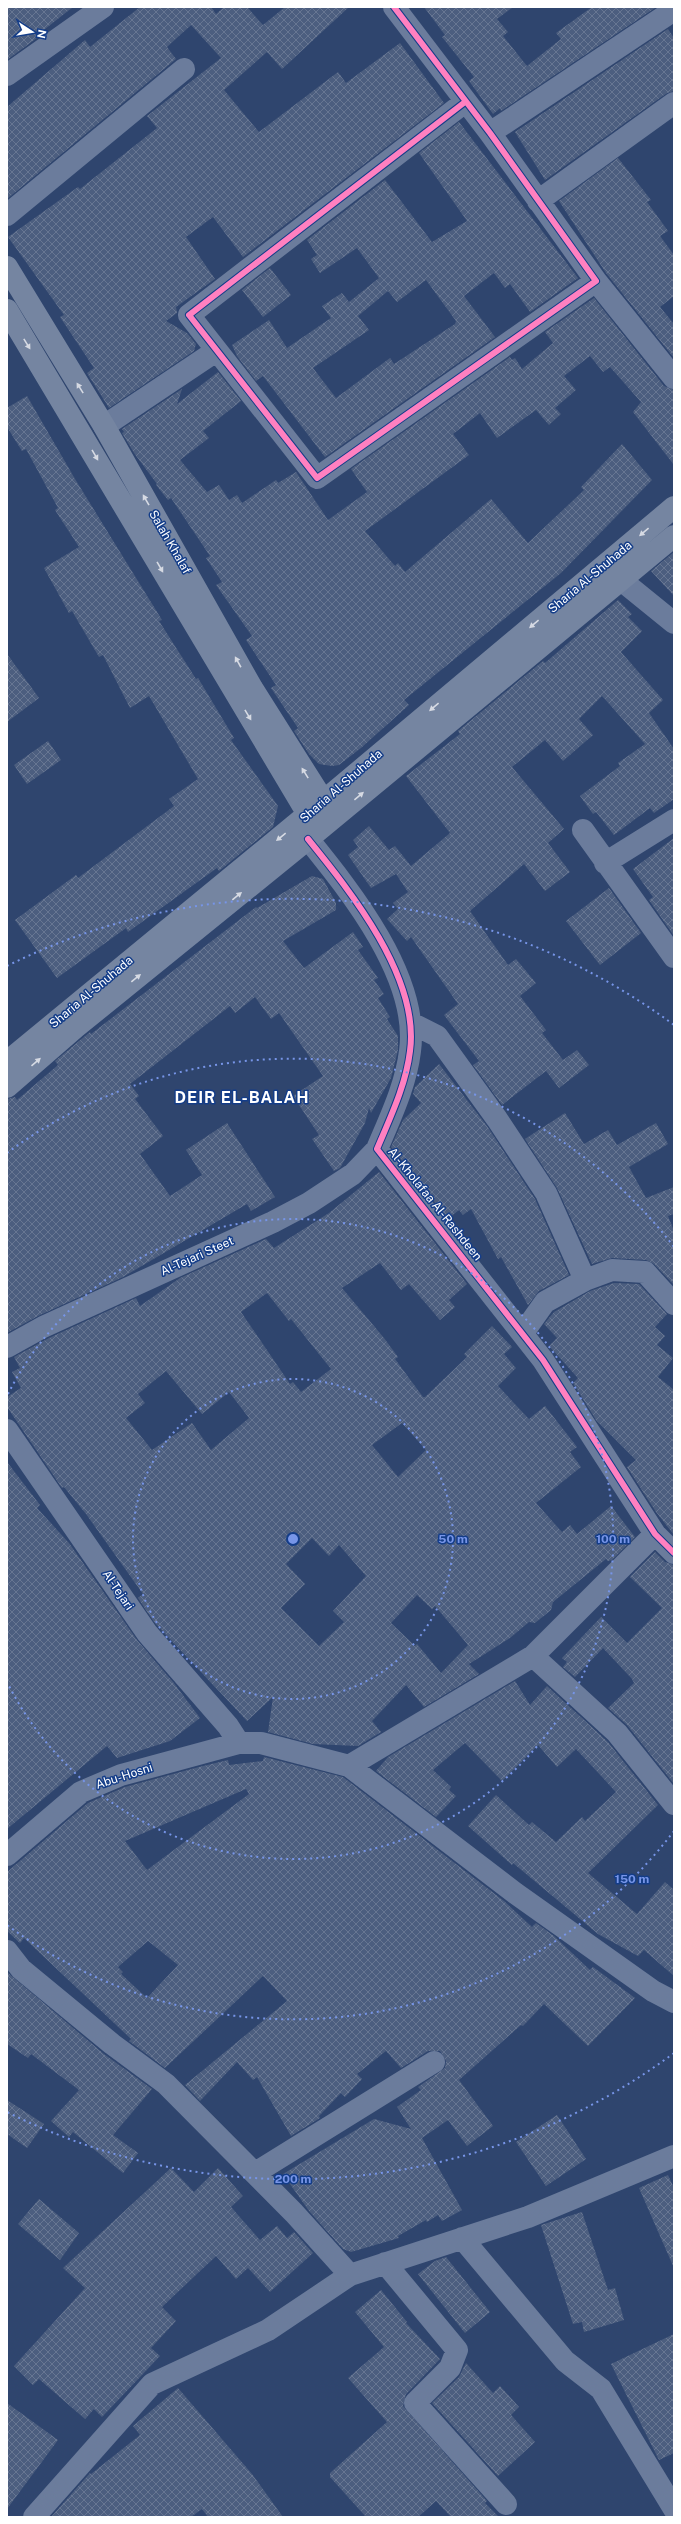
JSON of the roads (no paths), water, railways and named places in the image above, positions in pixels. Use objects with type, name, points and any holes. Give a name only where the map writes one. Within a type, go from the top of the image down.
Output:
[{"type":"main road","name":"Salah Khalaf","points":[[7,267],[104,426],[252,688],[328,809]]},
{"type":"main road","name":"Salah Khalaf","points":[[9,319],[91,448],[311,828]]},
{"type":"main road","name":"Sharia Al-Shuhada","points":[[7,1087],[311,828],[328,809],[674,507]]},
{"type":"main road","name":"Sharia Al-Shuhada","points":[[328,809],[621,580],[674,536]]},
{"type":"main road","name":"Sharia Al-Shuhada","points":[[7,1062],[311,828]]},
{"type":"street","points":[[7,75],[103,7]]},
{"type":"street","points":[[403,10],[465,102],[490,133],[596,281],[674,378]]},
{"type":"street","points":[[490,133],[674,10]]},
{"type":"street","points":[[7,214],[184,70]]},
{"type":"street","points":[[465,102],[189,315],[317,478],[596,281]]},
{"type":"street","points":[[538,201],[674,103]]},
{"type":"street","points":[[104,426],[216,350]]},
{"type":"street","points":[[621,580],[674,623]]},
{"type":"street","points":[[605,863],[674,820]]},
{"type":"street","name":"Al-Kholafaa Al-Rashdeen","points":[[311,828],[357,900],[396,975],[407,1003],[411,1023],[410,1050],[406,1071],[377,1149],[523,1333],[655,1534],[674,1553]]},
{"type":"street","points":[[583,830],[605,863],[674,957]]},
{"type":"street","points":[[411,1023],[437,1036],[497,1119],[546,1193],[585,1280]]},
{"type":"street","name":"Al-Tejari Steet","points":[[7,1347],[43,1327],[273,1222],[309,1203],[354,1174],[377,1149]]},
{"type":"street","points":[[523,1333],[545,1302],[585,1280],[612,1270],[645,1272],[674,1304]]},
{"type":"street","name":"Al-Tejari","points":[[7,1430],[147,1633],[228,1726],[239,1743]]},
{"type":"street","points":[[655,1534],[533,1656],[349,1766],[515,1893],[653,1991],[674,2002]]},
{"type":"street","points":[[533,1656],[617,1733],[674,1804]]},
{"type":"street","name":"Abu-Hosni","points":[[7,1855],[81,1792],[120,1775],[239,1743],[261,1744],[349,1766]]},
{"type":"street","points":[[7,1951],[21,1969],[112,2044],[166,2084],[294,2213],[350,2275]]},
{"type":"street","points":[[255,2174],[434,2062]]},
{"type":"street","points":[[34,2517],[152,2384],[268,2330],[350,2275],[528,2217],[674,2156]]},
{"type":"street","points":[[462,2238],[565,2361],[601,2389],[674,2509]]},
{"type":"street","points":[[386,2263],[457,2350],[450,2368],[415,2403],[506,2504]]},
{"type":"district","name":"DEIR EL-BALAH","points":[[242,1097]]}]
